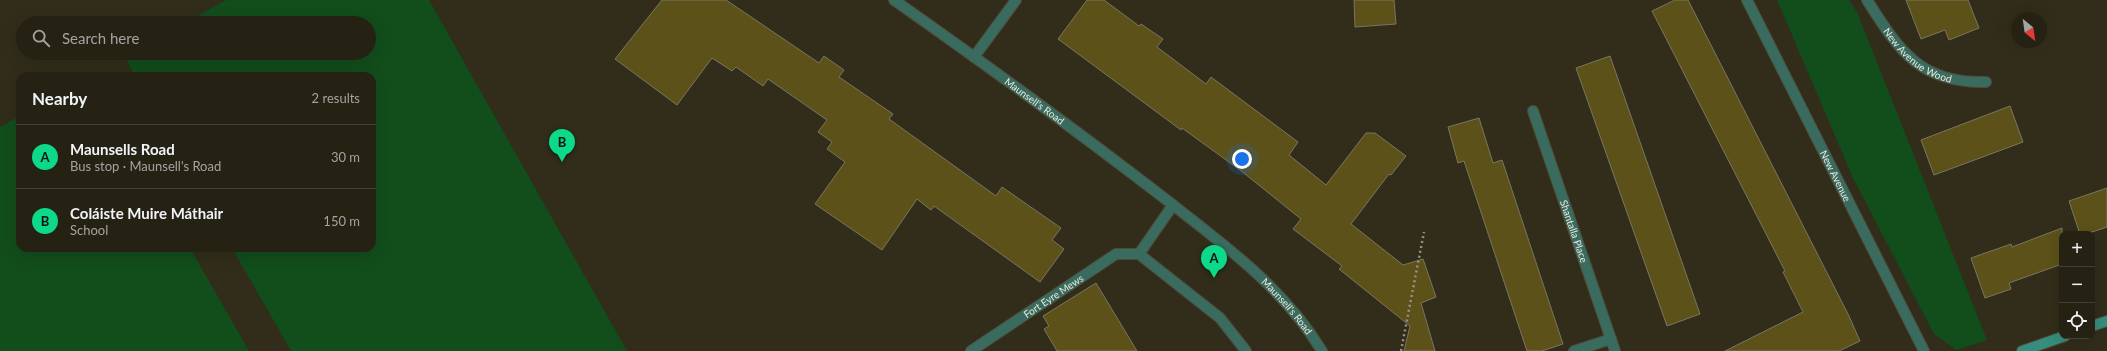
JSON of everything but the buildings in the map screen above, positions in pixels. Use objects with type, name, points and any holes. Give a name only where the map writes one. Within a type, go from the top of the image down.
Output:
[{"type":"street","name":"Maunsell's Road","points":[[894,0],[1148,184],[1259,274],[1309,329],[1322,351]]},
{"type":"street","points":[[974,57],[1016,0]]},
{"type":"street","name":"New Avenue","points":[[1748,0],[1924,351]]},
{"type":"street","name":"New Avenue Wood","points":[[1867,0],[1899,45],[1915,63],[1941,77],[1967,82],[1986,82]]},
{"type":"street","name":"Shantalla Place","points":[[1533,111],[1616,351]]},
{"type":"street","points":[[1173,205],[1139,254],[1220,318],[1246,351]]},
{"type":"street","name":"Fort Eyre Mews","points":[[971,351],[1116,254],[1139,254]]},
{"type":"street","points":[[2095,325],[2107,321]]},
{"type":"street","points":[[2022,351],[2059,338]]},
{"type":"street","points":[[1574,351],[1611,339]]},
{"type":"path","points":[[1401,351],[1424,232]]},
{"type":"green space","points":[[226,0],[429,0],[627,351],[291,351],[234,252],[376,252],[376,72],[133,72],[127,60],[376,60],[376,16],[197,16]]},
{"type":"green space","points":[[1777,0],[1849,0],[1857,12],[1987,340],[1956,350],[1934,334],[1853,178]]},
{"type":"green space","points":[[16,118],[16,252],[192,252],[249,351],[0,351],[0,127]]},
{"type":"place","name":"Coláiste Muire Máthair","points":[[562,162]]},
{"type":"place","name":"Maunsells Road","points":[[1214,278]]}]
